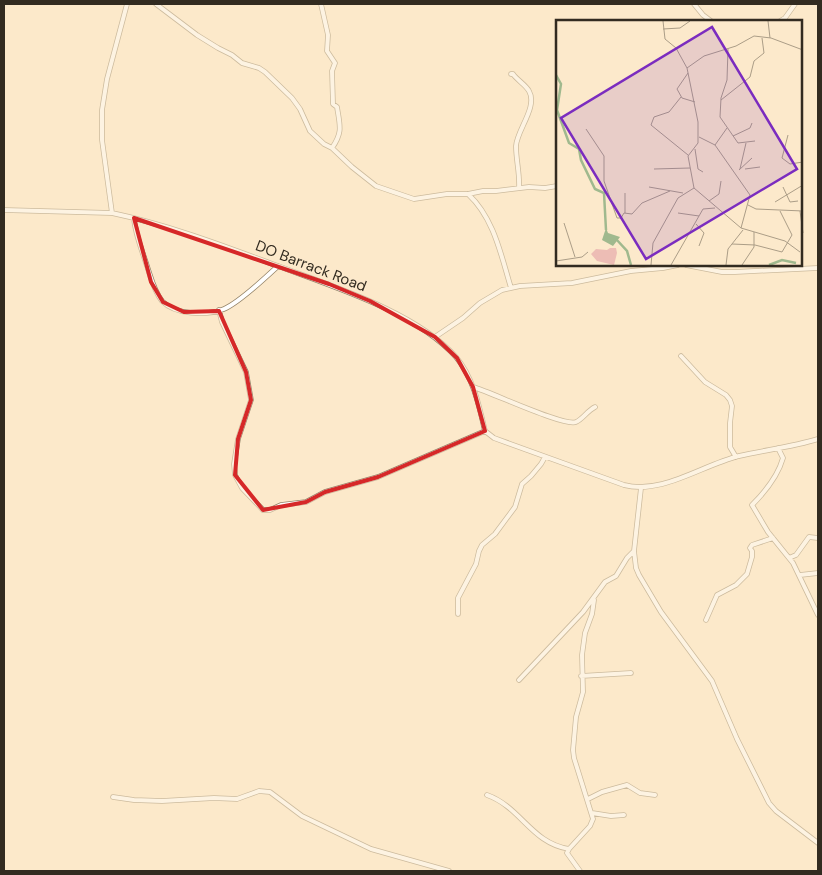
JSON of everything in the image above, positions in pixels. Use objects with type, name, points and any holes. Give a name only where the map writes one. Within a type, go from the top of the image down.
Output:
[{"type":"street","points":[[112,214],[102,140],[102,110],[107,79],[127,4]]},
{"type":"street","points":[[156,4],[197,35],[232,55],[242,63],[265,72],[292,98],[300,109],[310,131],[376,186],[414,199],[447,194],[468,194],[483,191],[556,186]]},
{"type":"street","points":[[321,4],[328,34],[327,50],[335,62],[335,67],[332,71],[332,100],[333,104],[337,107],[341,129],[340,135],[332,148]]},
{"type":"street","points":[[694,4],[710,20]]},
{"type":"street","points":[[782,20],[795,4]]},
{"type":"street","points":[[510,74],[513,74],[527,87],[531,96],[531,104],[517,140],[519,188]]},
{"type":"street","points":[[468,194],[474,199],[491,226],[511,288]]},
{"type":"street","name":"DO Barrack Road","points":[[4,210],[112,214],[134,218],[178,231],[278,266],[370,301],[435,337],[457,358],[473,387],[485,430]]},
{"type":"street","points":[[134,218],[135,229],[152,282],[163,302],[172,309],[199,313],[225,309],[278,266]]},
{"type":"street","points":[[435,337],[502,290],[572,283],[631,271],[673,266]]},
{"type":"street","points":[[692,266],[728,272],[818,268]]},
{"type":"street","points":[[219,310],[222,322],[246,372],[251,400],[238,439],[234,464],[235,475],[242,488],[263,510],[270,510],[281,505],[306,502],[325,492],[378,477],[485,430],[494,438],[624,485],[641,488],[685,477],[736,457],[818,439]]},
{"type":"street","points":[[681,356],[705,382],[726,395],[730,400],[732,406],[730,447],[736,457]]},
{"type":"street","points":[[473,387],[486,390],[544,415],[570,422],[578,421],[594,407]]},
{"type":"street","points":[[778,448],[783,458],[781,464],[770,483],[752,505],[760,522],[800,575],[818,615]]},
{"type":"street","points":[[458,614],[458,598],[476,564],[479,551],[495,534],[515,507],[522,484],[532,476],[545,456]]},
{"type":"street","points":[[641,488],[634,551],[636,568],[643,583],[677,634],[712,680],[737,739],[769,803],[776,811],[818,843]]},
{"type":"street","points":[[789,558],[796,555],[809,537],[818,538]]},
{"type":"street","points":[[706,620],[717,595],[736,585],[747,574],[752,557],[750,548],[752,545],[773,538]]},
{"type":"street","points":[[580,871],[568,854],[569,849],[590,826],[593,819],[572,750],[576,717],[583,692],[582,676],[585,633],[592,614],[597,591],[605,582],[616,576],[627,558],[634,551]]},
{"type":"street","points":[[800,575],[818,573]]},
{"type":"street","points":[[519,680],[594,600]]},
{"type":"street","points":[[582,676],[630,672]]},
{"type":"street","points":[[588,799],[602,792],[627,785],[640,793],[655,795]]},
{"type":"street","points":[[113,797],[162,801],[214,798],[238,799],[259,790],[270,792],[302,816],[371,849],[449,871]]},
{"type":"street","points":[[486,795],[493,797],[518,815],[545,841],[556,847],[569,849]]},
{"type":"street","points":[[592,813],[611,816],[624,815]]},
{"type":"highlighted area","points":[[134,218],[329,284],[370,301],[435,337],[457,358],[473,387],[485,431],[378,477],[325,492],[306,502],[263,510],[235,475],[238,439],[251,400],[246,372],[219,311],[184,312],[163,302],[151,282]]}]
